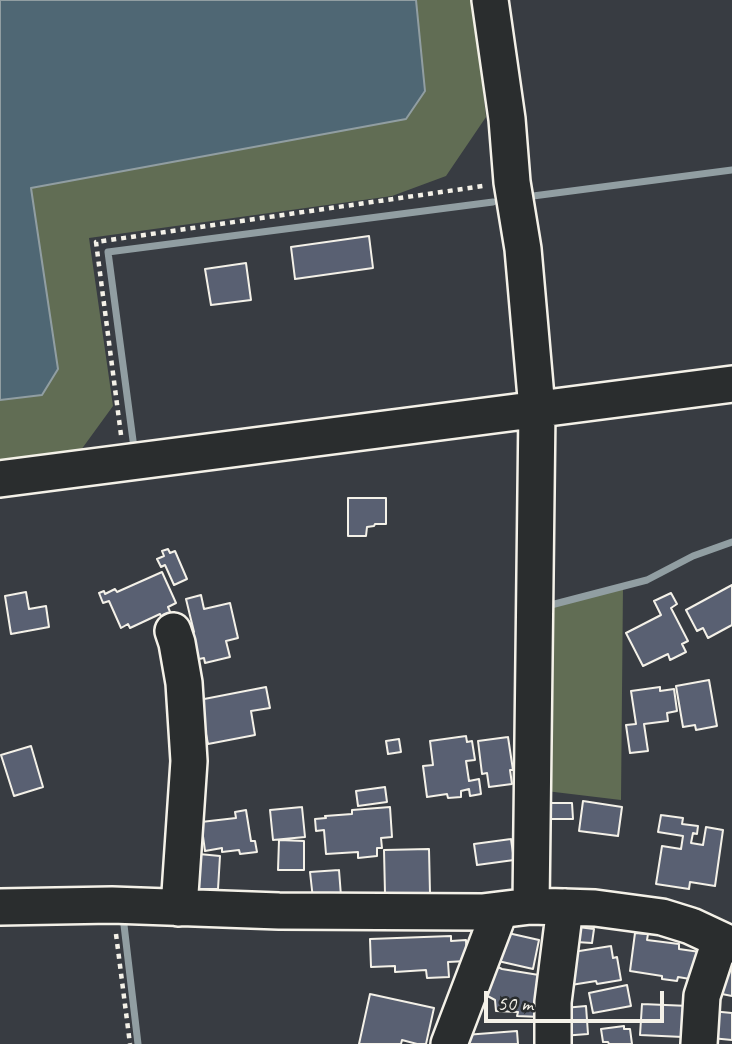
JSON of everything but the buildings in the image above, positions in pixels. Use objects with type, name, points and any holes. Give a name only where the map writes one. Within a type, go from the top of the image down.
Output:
[{"type":"street","points":[[490,0],[507,119],[512,182],[523,249],[537,409],[532,908],[553,1002],[553,1044]]},
{"type":"street","points":[[0,479],[732,384]]},
{"type":"street","points":[[173,632],[184,683],[189,761],[180,908]]},
{"type":"street","points":[[0,907],[112,905],[401,912],[482,912],[532,908],[618,910],[662,916],[726,943],[702,996],[699,1044]]},
{"type":"street","points":[[449,1044],[532,908]]},
{"type":"path","points":[[125,464],[96,242],[512,182]]},
{"type":"path","points":[[112,905],[130,1044]]},
{"type":"green space","points":[[0,0],[473,0],[486,117],[446,176],[392,196],[89,238],[113,406],[73,461],[0,470]]},
{"type":"green space","points":[[623,586],[621,800],[546,791],[547,606]]},
{"type":"water","points":[[0,0],[416,0],[425,91],[406,119],[31,188],[58,369],[42,395],[0,400]]},
{"type":"waterway","points":[[533,196],[732,170]]},
{"type":"waterway","points":[[139,447],[134,448],[108,252],[493,202]]},
{"type":"waterway","points":[[547,606],[647,580],[693,556],[732,542]]},
{"type":"waterway","points":[[124,925],[138,1044]]}]
